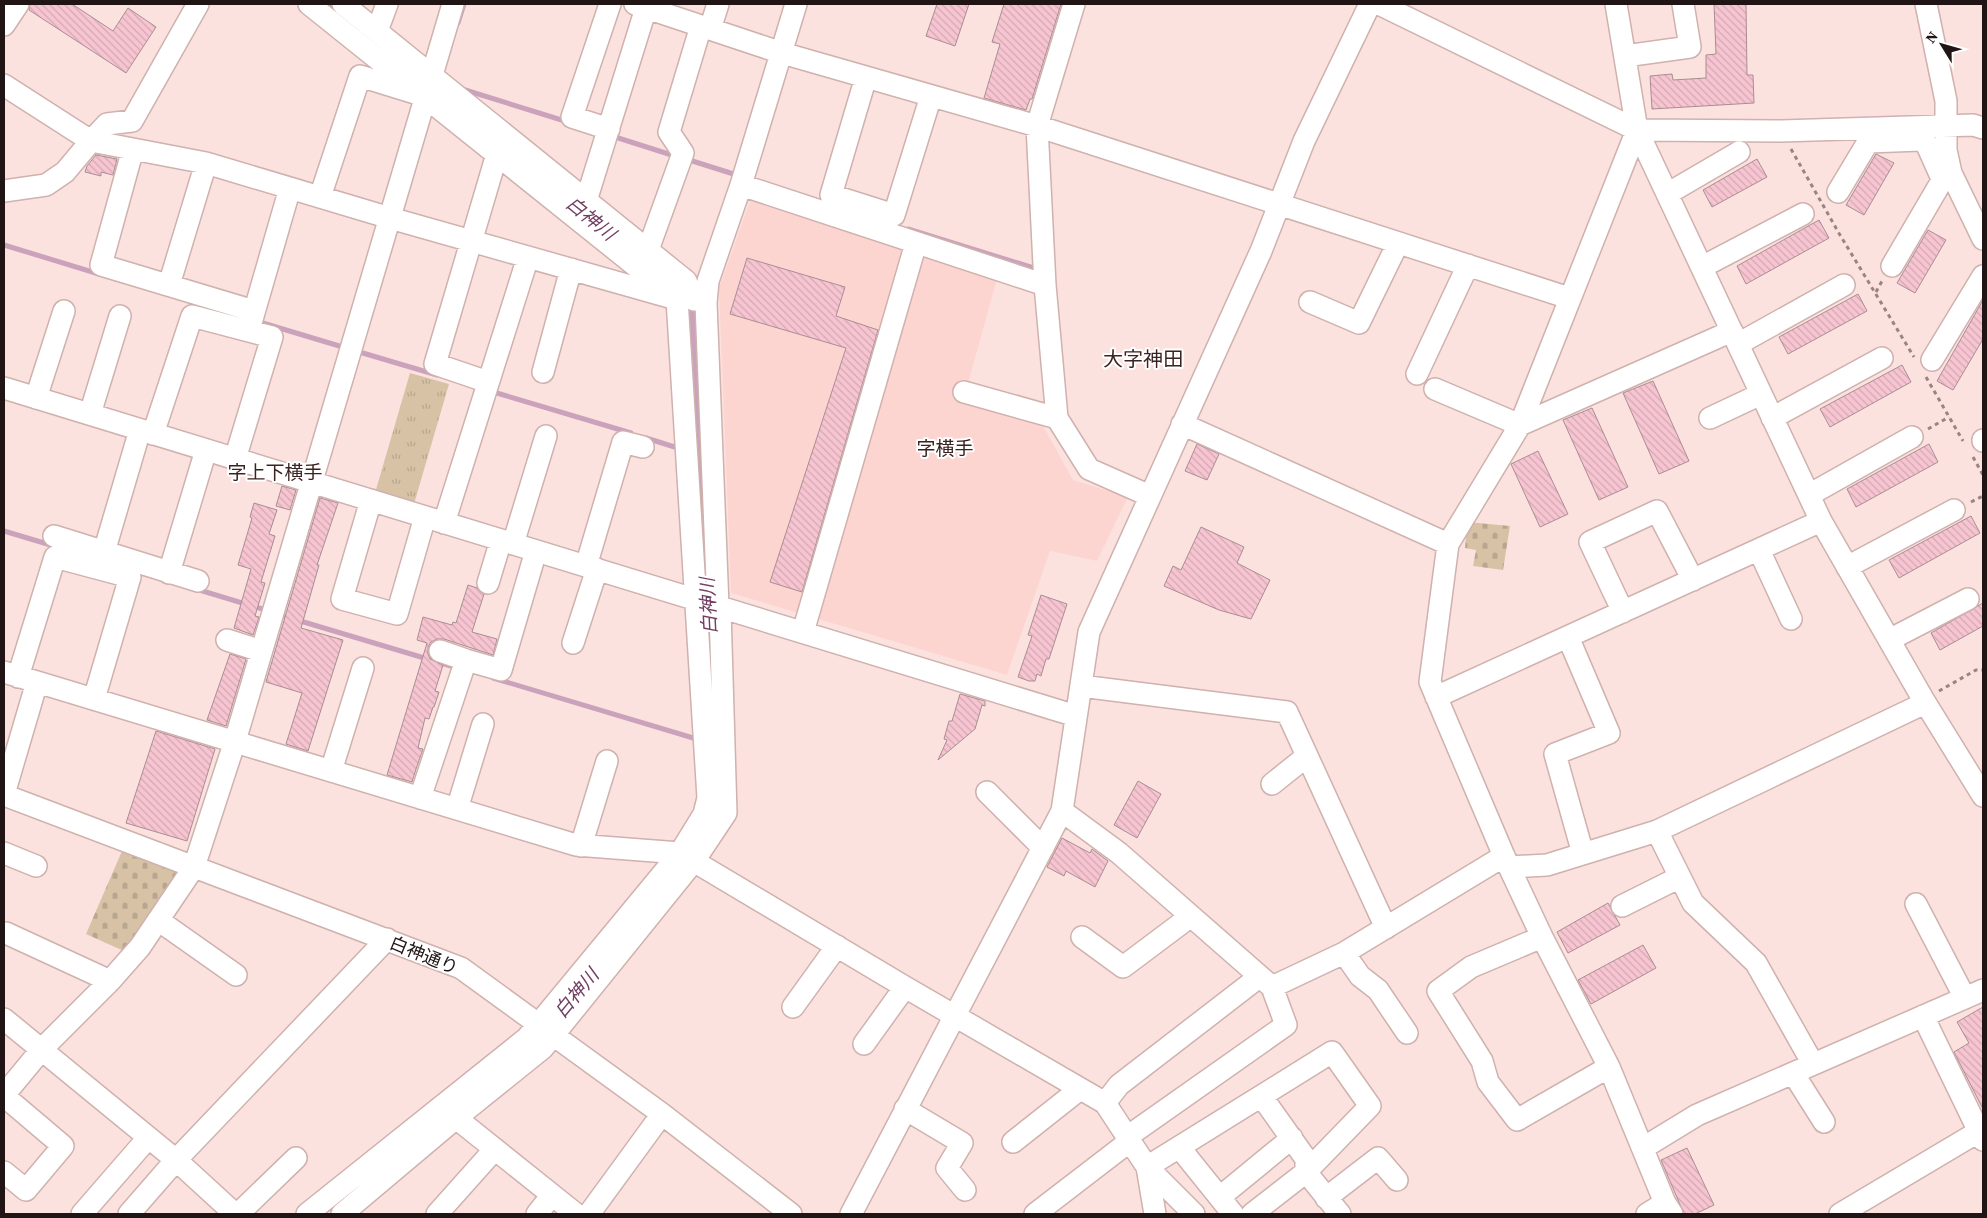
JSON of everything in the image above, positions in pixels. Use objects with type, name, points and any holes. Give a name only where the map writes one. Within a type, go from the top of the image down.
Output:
[{"type":"street","points":[[4,25],[18,4]]},
{"type":"street","points":[[4,191],[46,184],[65,172],[107,124],[132,121],[198,4]]},
{"type":"street","points":[[309,4],[428,86],[586,200],[686,281],[692,301],[718,606],[720,610],[726,813],[687,857],[546,1029],[527,1038],[313,1213]]},
{"type":"street","points":[[343,4],[377,31],[428,86],[497,154],[692,301]]},
{"type":"street","points":[[377,31],[387,4]]},
{"type":"street","points":[[4,1172],[26,1190],[63,1146],[4,1095],[42,1049],[110,981],[140,947],[194,867],[235,741],[453,4]]},
{"type":"street","points":[[609,129],[572,117],[610,4]]},
{"type":"street","points":[[648,250],[683,153],[668,132],[706,28],[718,4]]},
{"type":"street","points":[[687,857],[704,814],[708,798],[694,599],[692,301],[708,281],[741,184],[796,4]]},
{"type":"street","points":[[1074,4],[1037,126],[1045,285],[1057,418],[1089,469],[1150,496]]},
{"type":"street","points":[[851,1214],[1062,811],[1089,632],[1261,251],[1304,141],[1370,4]]},
{"type":"street","points":[[1379,4],[1637,130],[1781,131],[1973,125],[1983,128]]},
{"type":"street","points":[[1616,4],[1637,130],[1821,522],[1924,701],[1983,796]]},
{"type":"street","points":[[1625,56],[1690,47],[1683,4]]},
{"type":"street","points":[[1892,266],[1947,177],[1946,101],[1926,4]]},
{"type":"street","points":[[586,200],[609,129],[641,6],[782,53],[1037,126],[1569,298]]},
{"type":"street","points":[[320,197],[360,76],[428,86]]},
{"type":"street","points":[[866,77],[831,195],[894,215],[931,96]]},
{"type":"street","points":[[4,85],[91,141],[206,163],[390,218],[692,301]]},
{"type":"street","points":[[1637,130],[1520,425],[1448,544],[1430,682],[1542,937],[1609,1067],[1668,1209],[1647,1214]]},
{"type":"street","points":[[1830,199],[1868,142],[1921,140],[1926,143],[1983,239]]},
{"type":"street","points":[[133,149],[101,265],[169,285],[252,321],[272,337],[235,459]]},
{"type":"street","points":[[1667,194],[1739,152]]},
{"type":"street","points":[[488,382],[435,364],[497,154]]},
{"type":"street","points":[[169,285],[206,163]]},
{"type":"street","points":[[741,184],[1045,285]]},
{"type":"street","points":[[252,321],[290,188]]},
{"type":"street","points":[[1702,267],[1803,214]]},
{"type":"street","points":[[803,632],[916,243]]},
{"type":"street","points":[[1310,302],[1359,322],[1398,243]]},
{"type":"street","points":[[371,500],[342,599],[396,614],[488,382],[528,257]]},
{"type":"street","points":[[1417,374],[1468,265]]},
{"type":"street","points":[[543,372],[571,269]]},
{"type":"street","points":[[1924,364],[1983,276]]},
{"type":"street","points":[[1435,389],[1520,425],[1735,338],[1844,285]]},
{"type":"street","points":[[36,398],[64,311]]},
{"type":"street","points":[[90,414],[120,316]]},
{"type":"street","points":[[90,554],[147,432],[192,316],[252,321]]},
{"type":"street","points":[[1772,418],[1882,358]]},
{"type":"street","points":[[4,388],[1076,716]]},
{"type":"street","points":[[964,392],[1057,418]]},
{"type":"street","points":[[1710,418],[1761,394]]},
{"type":"street","points":[[1182,424],[1448,544]]},
{"type":"street","points":[[488,583],[507,542],[546,436]]},
{"type":"street","points":[[1809,495],[1912,437]]},
{"type":"street","points":[[574,643],[623,442],[643,447]]},
{"type":"street","points":[[169,572],[206,450]]},
{"type":"street","points":[[1847,567],[1954,510]]},
{"type":"street","points":[[1623,612],[1590,542],[1657,511],[1693,580]]},
{"type":"street","points":[[1436,697],[1821,522]]},
{"type":"street","points":[[54,536],[130,577],[94,699]]},
{"type":"street","points":[[440,651],[501,670],[536,550]]},
{"type":"street","points":[[1758,550],[1791,619]]},
{"type":"street","points":[[4,794],[20,677],[54,556],[90,554],[169,572],[198,582]]},
{"type":"street","points":[[1889,640],[1968,599]]},
{"type":"street","points":[[1568,637],[1609,733],[1555,754],[1583,854]]},
{"type":"street","points":[[227,640],[261,651]]},
{"type":"street","points":[[420,798],[466,660]]},
{"type":"street","points":[[331,771],[363,668]]},
{"type":"street","points":[[20,677],[581,846],[687,857],[954,1016],[1105,1103],[1147,1167],[1194,1214]]},
{"type":"street","points":[[1081,686],[1287,712],[1386,928]]},
{"type":"street","points":[[1105,1103],[1119,1085],[1266,982],[1344,953],[1507,861],[1547,865],[1657,832],[1924,701]]},
{"type":"street","points":[[457,809],[484,724]]},
{"type":"street","points":[[1272,784],[1307,756]]},
{"type":"street","points":[[581,846],[606,761]]},
{"type":"street","points":[[987,792],[1043,848]]},
{"type":"street","name":"白神通り","points":[[4,794],[461,968],[662,1114],[791,1214]]},
{"type":"street","points":[[1035,1214],[1128,1139],[1286,1025],[1266,982],[1119,853],[1062,811]]},
{"type":"street","points":[[1657,832],[1693,903],[1756,963],[1813,1064]]},
{"type":"street","points":[[4,853],[36,866]]},
{"type":"street","points":[[1622,906],[1680,877]]},
{"type":"street","points":[[1643,1148],[1697,1115],[1974,994],[1916,904]]},
{"type":"street","points":[[1082,937],[1123,967],[1191,916]]},
{"type":"street","points":[[158,920],[236,975]]},
{"type":"street","points":[[6,933],[110,981]]},
{"type":"street","points":[[1542,937],[1472,967],[1438,991],[1482,1061],[1488,1082],[1517,1120],[1609,1067]]},
{"type":"street","points":[[129,1214],[176,1160],[387,939]]},
{"type":"street","points":[[793,1007],[837,946]]},
{"type":"street","points":[[1344,953],[1360,976],[1378,990],[1407,1033]]},
{"type":"street","points":[[864,1044],[905,987]]},
{"type":"street","points":[[1840,1214],[1981,1136],[1923,1016]]},
{"type":"street","points":[[4,1018],[176,1160],[237,1214],[296,1158]]},
{"type":"street","points":[[342,1214],[543,1048],[546,1029]]},
{"type":"street","points":[[1147,1167],[1332,1052],[1370,1106],[1306,1172],[1252,1214]]},
{"type":"street","points":[[1792,1073],[1824,1122]]},
{"type":"street","points":[[1012,1142],[1080,1089]]},
{"type":"street","points":[[1262,1097],[1306,1159],[1306,1172],[1333,1206],[1378,1158],[1397,1180]]},
{"type":"street","points":[[905,1110],[962,1143],[947,1168],[965,1190]]},
{"type":"street","points":[[588,1214],[662,1114]]},
{"type":"street","points":[[456,1118],[576,1214]]},
{"type":"street","points":[[82,1214],[148,1138]]},
{"type":"street","points":[[1220,1197],[1292,1138]]},
{"type":"street","points":[[1179,1148],[1233,1214]]},
{"type":"street","points":[[437,1214],[494,1149]]},
{"type":"street","points":[[1147,1167],[1155,1214]]},
{"type":"street","points":[[537,1214],[552,1195]]},
{"type":"path","points":[[1781,131],[1830,199],[1924,364],[1949,417],[1977,447],[1983,475]]},
{"type":"path","points":[[1803,214],[1830,199]]},
{"type":"path","points":[[1912,437],[1949,417]]},
{"type":"path","points":[[1924,701],[1976,670],[1983,670]]},
{"type":"shaded area","points":[[750,201],[997,279],[964,398],[1041,422],[1073,480],[1128,497],[1097,561],[1050,551],[1007,675],[731,593],[719,288]]},
{"type":"green space","points":[[410,373],[449,384],[414,504],[375,493]]},
{"type":"green space","points":[[1467,522],[1510,526],[1503,570],[1473,566],[1476,550],[1465,548]]},
{"type":"green space","points":[[122,851],[178,872],[126,952],[86,934]]},
{"type":"building","points":[[30,4],[72,4],[113,31],[128,8],[156,27],[126,73],[29,10]]},
{"type":"building","points":[[937,4],[969,4],[955,46],[926,36]]},
{"type":"building","points":[[1004,4],[1061,4],[1032,99],[1030,99],[1026,110],[984,98],[1000,44],[992,42]]},
{"type":"building","points":[[1714,4],[1746,4],[1747,75],[1753,75],[1754,103],[1652,109],[1650,76],[1672,74],[1673,80],[1706,78],[1706,55],[1716,54]]},
{"type":"building","points":[[1876,154],[1894,163],[1864,215],[1846,205]]},
{"type":"building","points":[[96,155],[117,159],[113,175],[101,172],[101,176],[85,172],[87,166]]},
{"type":"building","points":[[1757,159],[1767,177],[1712,207],[1703,190]]},
{"type":"building","points":[[1819,220],[1829,238],[1746,284],[1737,266]]},
{"type":"building","points":[[1928,230],[1946,240],[1915,293],[1897,283]]},
{"type":"building","points":[[747,258],[845,287],[836,316],[878,330],[802,592],[770,582],[846,348],[730,314]]},
{"type":"building","points":[[1858,294],[1867,311],[1788,354],[1779,337]]},
{"type":"building","points":[[1983,300],[1983,339],[1953,390],[1937,381]]},
{"type":"building","points":[[1902,365],[1911,382],[1830,427],[1820,409]]},
{"type":"building","points":[[1653,381],[1689,461],[1659,474],[1623,393]]},
{"type":"building","points":[[1592,408],[1628,487],[1599,500],[1563,420]]},
{"type":"building","points":[[1197,444],[1219,454],[1207,480],[1185,471]]},
{"type":"building","points":[[1929,444],[1938,462],[1856,507],[1847,489]]},
{"type":"building","points":[[1538,451],[1568,514],[1540,527],[1511,464]]},
{"type":"building","points":[[282,486],[296,490],[290,510],[276,506]]},
{"type":"building","points":[[320,498],[338,503],[317,565],[319,565],[301,628],[343,640],[308,751],[286,744],[302,693],[266,682]]},
{"type":"building","points":[[254,503],[277,510],[269,534],[275,536],[261,582],[265,583],[255,616],[259,617],[253,635],[234,628],[251,569],[238,565],[252,518],[250,517]]},
{"type":"building","points":[[1971,516],[1980,533],[1899,578],[1889,560]]},
{"type":"building","points":[[1201,527],[1244,547],[1237,563],[1270,580],[1251,619],[1219,610],[1164,586],[1173,566],[1181,570]]},
{"type":"building","points":[[468,585],[477,588],[484,594],[472,632],[497,639],[493,655],[444,639],[437,639],[431,642],[428,647],[430,659],[443,665],[435,691],[439,692],[434,707],[429,719],[425,718],[418,748],[423,749],[412,782],[387,775],[427,643],[417,640],[423,617],[452,625],[453,622],[456,623]]},
{"type":"building","points":[[1041,595],[1067,604],[1049,659],[1046,659],[1041,676],[1037,674],[1035,681],[1029,681],[1018,677],[1032,636],[1028,635]]},
{"type":"building","points":[[1983,603],[1983,626],[1940,650],[1931,633]]},
{"type":"building","points":[[230,654],[246,659],[226,726],[207,720]]},
{"type":"building","points":[[960,694],[985,701],[985,706],[982,705],[975,729],[938,760],[947,740],[944,739],[949,721],[952,721]]},
{"type":"building","points":[[156,731],[215,749],[187,841],[126,823]]},
{"type":"building","points":[[1138,781],[1161,794],[1137,838],[1114,825]]},
{"type":"building","points":[[1062,838],[1090,853],[1092,849],[1108,861],[1095,887],[1066,871],[1064,876],[1047,867]]},
{"type":"building","points":[[1608,903],[1620,925],[1568,953],[1557,932]]},
{"type":"building","points":[[1643,945],[1656,968],[1591,1004],[1578,980]]},
{"type":"building","points":[[1983,1007],[1983,1109],[1954,1052],[1969,1043],[1957,1022]]},
{"type":"building","points":[[1687,1148],[1714,1205],[1695,1214],[1684,1214],[1661,1160]]},
{"type":"waterway","name":"白神川","points":[[326,4],[368,37]]},
{"type":"waterway","points":[[458,23],[464,4]]},
{"type":"waterway","points":[[462,89],[568,122]]},
{"type":"waterway","points":[[612,136],[678,157]]},
{"type":"waterway","points":[[686,159],[740,176]]},
{"type":"waterway","points":[[908,229],[1037,269]]},
{"type":"waterway","points":[[4,245],[99,274]]},
{"type":"waterway","name":"白神川","points":[[665,278],[687,297],[694,322],[707,575],[708,659]]},
{"type":"waterway","points":[[256,321],[346,348]]},
{"type":"waterway","points":[[356,351],[437,375]]},
{"type":"waterway","points":[[490,391],[631,433]]},
{"type":"waterway","points":[[646,438],[681,449]]},
{"type":"waterway","points":[[691,452],[701,455]]},
{"type":"waterway","points":[[4,531],[54,546]]},
{"type":"waterway","points":[[196,589],[269,611]]},
{"type":"waterway","points":[[277,614],[451,666]]},
{"type":"waterway","points":[[493,678],[700,740]]},
{"type":"district","name":"大字神田","points":[[1143,359]]},
{"type":"district","name":"字横手","points":[[945,448]]},
{"type":"district","name":"字上下横手","points":[[275,472]]}]
